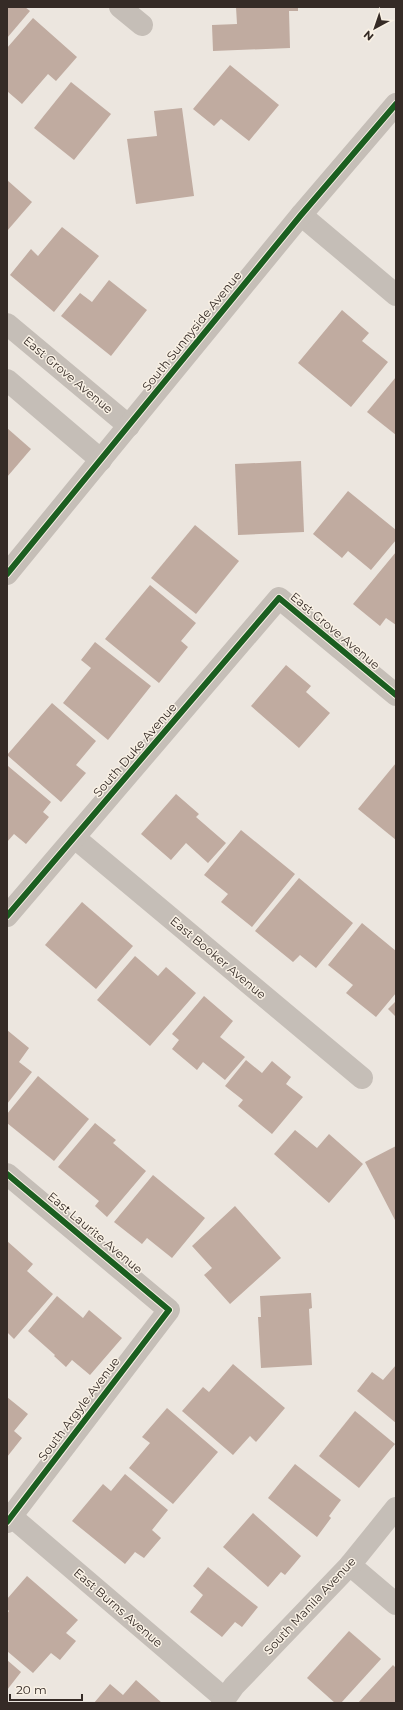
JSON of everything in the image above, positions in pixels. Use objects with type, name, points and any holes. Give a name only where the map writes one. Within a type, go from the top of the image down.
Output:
[{"type":"street","points":[[120,7],[142,25]]},
{"type":"street","name":"South Sunnyside Avenue","points":[[7,574],[300,215],[396,104]]},
{"type":"street","points":[[300,215],[396,295]]},
{"type":"street","name":"East Grove Avenue","points":[[7,324],[128,426]]},
{"type":"street","points":[[7,380],[101,460]]},
{"type":"street","name":"East Grove Avenue","points":[[279,598],[396,695]]},
{"type":"street","name":"South Duke Avenue","points":[[7,916],[279,598]]},
{"type":"street","name":"East Booker Avenue","points":[[75,838],[362,1078]]},
{"type":"street","name":"East Laurite Avenue","points":[[7,1174],[169,1310]]},
{"type":"street","name":"South Argyle Avenue","points":[[9,1519],[169,1310]]},
{"type":"street","name":"South Manila Avenue","points":[[223,1701],[234,1686],[350,1565],[396,1508]]},
{"type":"street","name":"East Burns Avenue","points":[[9,1519],[223,1701]]},
{"type":"street","points":[[350,1565],[396,1604]]},
{"type":"building","points":[[7,7],[25,7],[30,11],[7,38]]},
{"type":"building","points":[[236,7],[298,7],[298,11],[289,11],[290,48],[213,51],[212,25],[237,24]]},
{"type":"building","points":[[33,18],[77,57],[56,81],[48,74],[22,104],[7,91],[7,48]]},
{"type":"building","points":[[230,65],[279,105],[249,141],[221,119],[214,126],[193,109]]},
{"type":"building","points":[[71,82],[111,114],[74,160],[34,128]]},
{"type":"building","points":[[182,108],[194,196],[136,204],[127,139],[157,136],[154,111]]},
{"type":"building","points":[[7,180],[32,202],[7,231]]},
{"type":"building","points":[[62,227],[99,256],[54,312],[10,275],[31,249],[38,256]]},
{"type":"building","points":[[109,280],[147,310],[111,356],[61,316],[80,293],[92,302]]},
{"type":"building","points":[[342,310],[369,333],[362,341],[388,362],[351,407],[298,363]]},
{"type":"building","points":[[396,377],[396,435],[367,412]]},
{"type":"building","points":[[7,428],[31,449],[7,477]]},
{"type":"building","points":[[301,461],[304,532],[238,535],[235,464]]},
{"type":"building","points":[[348,491],[396,530],[396,540],[371,570],[348,551],[342,558],[313,534]]},
{"type":"building","points":[[195,525],[239,561],[196,614],[151,578]]},
{"type":"building","points":[[396,552],[396,625],[386,618],[380,626],[353,604]]},
{"type":"building","points":[[150,585],[196,623],[181,641],[188,647],[159,683],[105,639]]},
{"type":"building","points":[[95,642],[151,686],[108,740],[63,703],[91,668],[81,660]]},
{"type":"building","points":[[286,665],[311,686],[306,692],[330,713],[299,748],[251,706]]},
{"type":"building","points":[[52,703],[96,741],[76,765],[86,773],[61,802],[7,755]]},
{"type":"building","points":[[396,763],[396,840],[358,809]]},
{"type":"building","points":[[8,766],[51,802],[43,812],[49,817],[26,844],[14,834],[7,842]]},
{"type":"building","points":[[176,794],[199,814],[196,817],[226,843],[208,863],[186,843],[171,860],[141,834]]},
{"type":"building","points":[[241,830],[295,874],[252,927],[221,902],[228,894],[204,875]]},
{"type":"building","points":[[299,878],[353,923],[316,968],[300,955],[293,962],[255,931]]},
{"type":"building","points":[[82,902],[133,946],[96,989],[45,945]]},
{"type":"building","points":[[362,923],[396,951],[396,993],[376,1017],[346,993],[353,985],[328,965]]},
{"type":"building","points":[[135,956],[158,976],[166,967],[196,993],[150,1046],[97,1000]]},
{"type":"building","points":[[204,996],[233,1021],[220,1037],[245,1057],[225,1080],[203,1062],[197,1070],[172,1049],[179,1040],[172,1034]]},
{"type":"building","points":[[396,1001],[396,1017],[388,1009]]},
{"type":"building","points":[[7,1030],[29,1048],[19,1062],[32,1072],[7,1104]]},
{"type":"building","points":[[246,1060],[262,1073],[272,1061],[291,1077],[286,1084],[303,1097],[272,1134],[238,1106],[243,1100],[225,1086]]},
{"type":"building","points":[[38,1076],[89,1119],[54,1161],[7,1123],[7,1114]]},
{"type":"building","points":[[95,1123],[116,1140],[113,1143],[146,1171],[107,1217],[95,1206],[99,1201],[58,1167]]},
{"type":"building","points":[[295,1130],[317,1148],[329,1134],[363,1164],[329,1203],[274,1154]]},
{"type":"building","points":[[396,1146],[396,1222],[365,1162]]},
{"type":"building","points":[[153,1175],[205,1218],[172,1258],[147,1238],[142,1244],[114,1222]]},
{"type":"building","points":[[235,1206],[281,1258],[230,1304],[204,1275],[212,1268],[192,1246]]},
{"type":"building","points":[[7,1241],[33,1264],[27,1271],[53,1294],[14,1339],[7,1332]]},
{"type":"building","points":[[311,1293],[312,1308],[309,1309],[312,1365],[261,1368],[258,1317],[261,1317],[260,1296]]},
{"type":"building","points":[[57,1296],[83,1318],[89,1310],[122,1338],[90,1375],[72,1360],[66,1367],[28,1331]]},
{"type":"building","points":[[233,1364],[285,1408],[256,1442],[250,1436],[233,1455],[182,1411],[203,1387],[209,1392]]},
{"type":"building","points":[[396,1365],[396,1423],[357,1391],[372,1372],[383,1380]]},
{"type":"building","points":[[7,1397],[28,1414],[14,1431],[22,1438],[7,1457]]},
{"type":"building","points":[[167,1408],[218,1452],[173,1504],[129,1468],[150,1443],[142,1437]]},
{"type":"building","points":[[355,1411],[395,1444],[359,1488],[319,1456]]},
{"type":"building","points":[[295,1464],[341,1500],[329,1516],[331,1518],[317,1537],[268,1498]]},
{"type":"building","points":[[125,1474],[168,1510],[152,1530],[161,1538],[144,1558],[135,1552],[125,1564],[72,1521],[103,1484],[111,1491]]},
{"type":"building","points":[[253,1513],[301,1556],[285,1575],[281,1572],[268,1587],[223,1547]]},
{"type":"building","points":[[208,1567],[258,1607],[242,1627],[235,1622],[222,1637],[190,1612],[203,1595],[193,1586]]},
{"type":"building","points":[[27,1576],[78,1620],[66,1633],[76,1641],[60,1660],[51,1653],[33,1673],[7,1651],[7,1614],[9,1611],[7,1609],[7,1599]]},
{"type":"building","points":[[349,1631],[381,1659],[341,1703],[335,1703],[307,1678]]},
{"type":"building","points":[[7,1660],[21,1672],[7,1690]]},
{"type":"building","points":[[393,1665],[396,1668],[396,1703],[358,1703]]},
{"type":"building","points":[[136,1680],[162,1703],[94,1703],[110,1684],[123,1695]]},
{"type":"cycle path","points":[[7,574],[301,215],[396,104]]},
{"type":"cycle path","points":[[7,916],[279,598],[396,695]]},
{"type":"cycle path","points":[[7,1174],[169,1310],[7,1522]]}]
